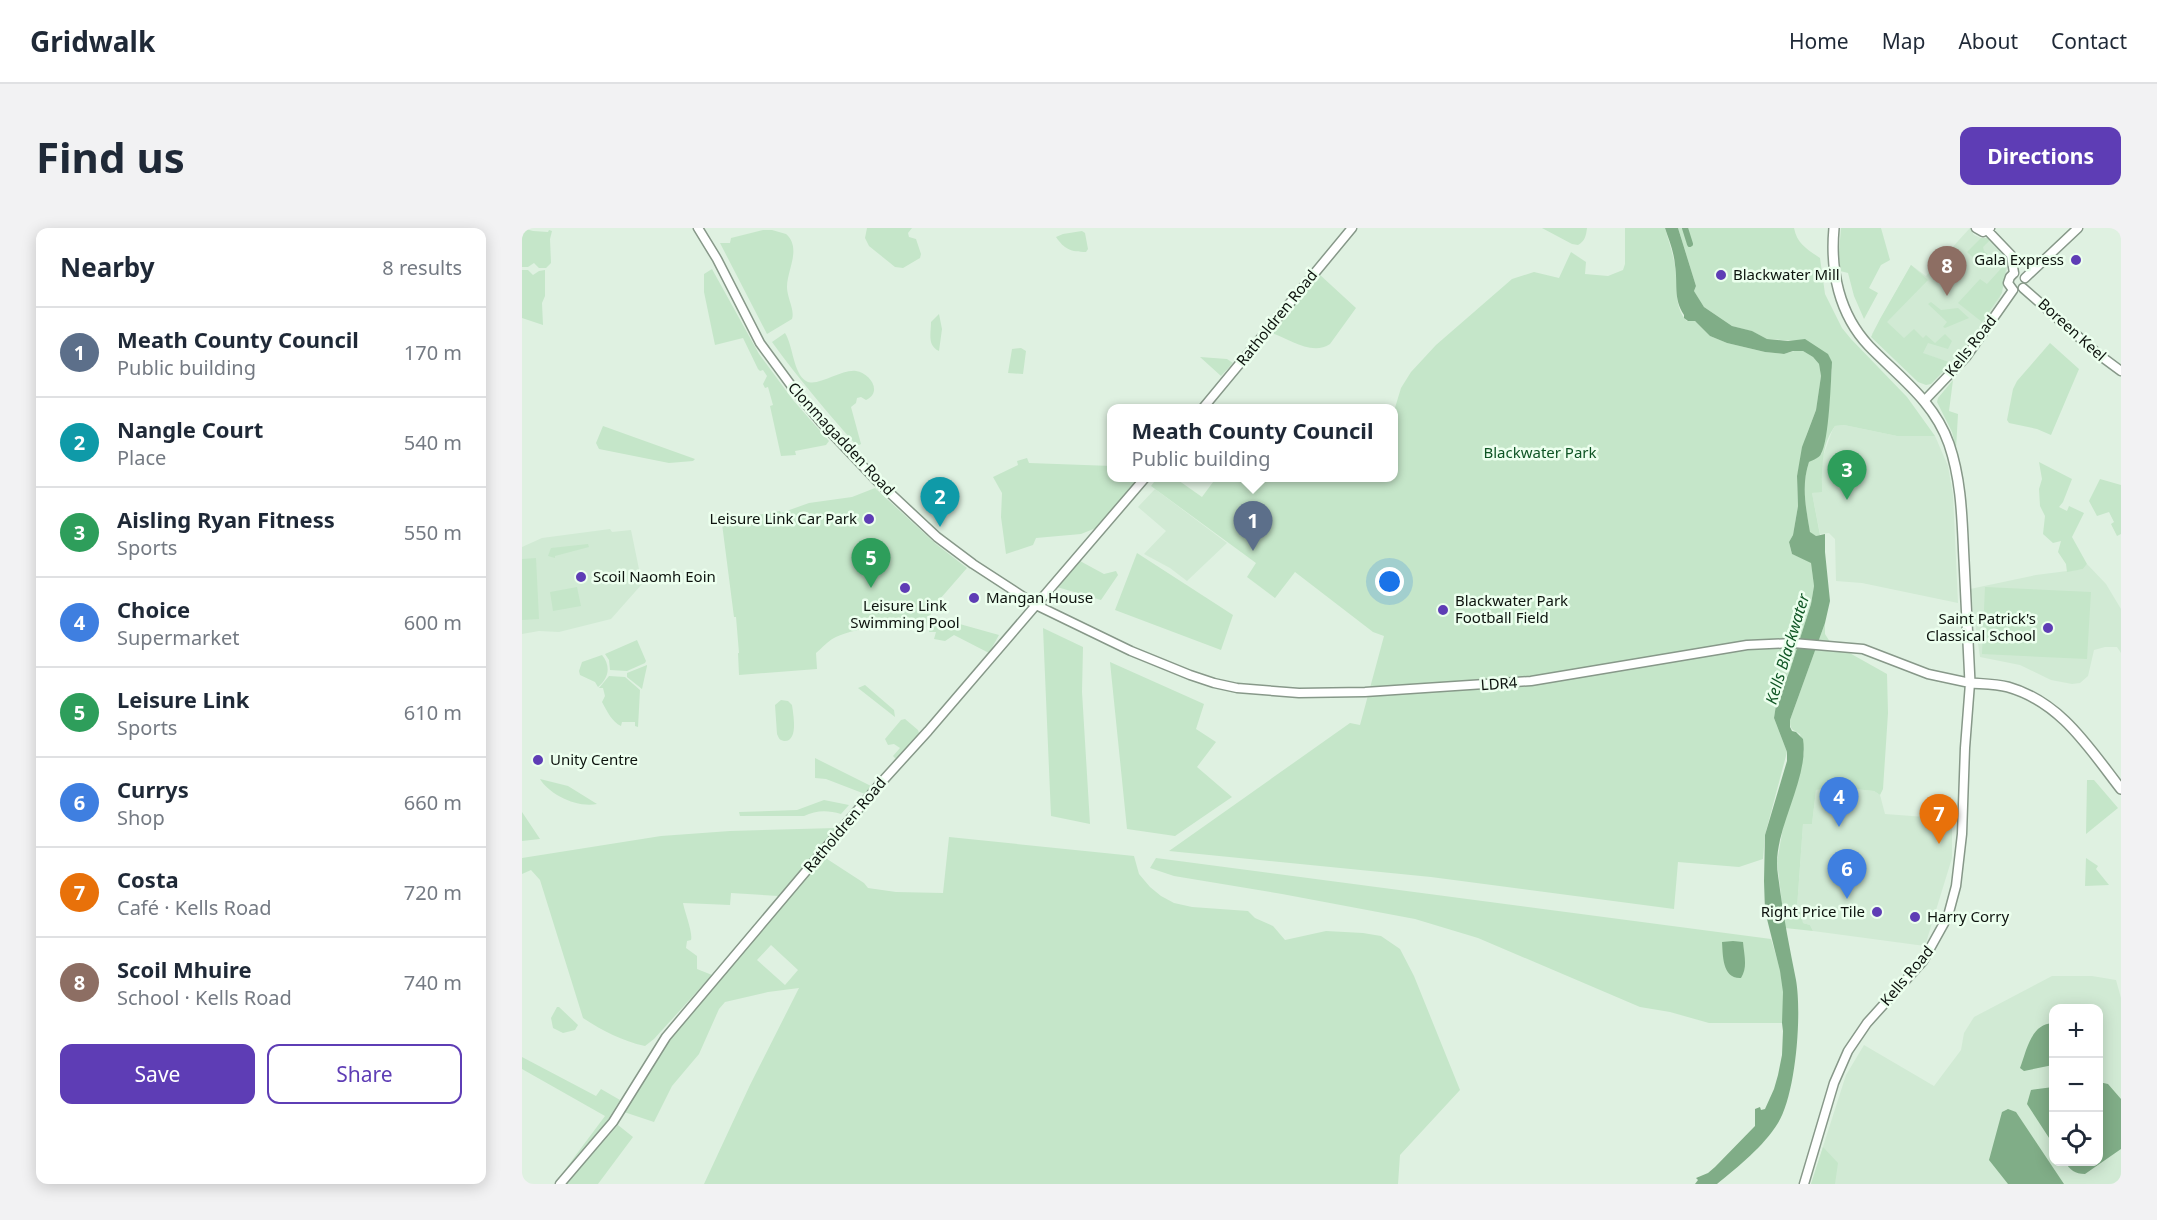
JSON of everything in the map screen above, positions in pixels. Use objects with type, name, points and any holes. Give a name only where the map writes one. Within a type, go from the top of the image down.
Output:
[{"type":"main road","points":[[1834,228],[1833,270],[1838,293],[1848,314],[1869,346],[1925,400],[1948,441],[1959,485],[1971,683],[2010,688],[2053,709],[2078,734],[2121,789]]},
{"type":"street","name":"Clonmagadden Road","points":[[698,228],[760,343],[821,422],[876,480],[943,542],[1036,605]]},
{"type":"street","name":"Ratholdren Road","points":[[1206,404],[1352,228]]},
{"type":"street","points":[[1976,228],[1983,232],[1989,229],[2012,255],[2014,273],[2008,283],[2013,290],[2018,291],[2024,288],[2025,278],[2014,273]]},
{"type":"street","points":[[2025,278],[2078,228]]},
{"type":"street","name":"Boreen Keel","points":[[2024,288],[2098,354],[2121,371]]},
{"type":"street","name":"Kells Road","points":[[1925,400],[1966,357],[2013,290]]},
{"type":"street","name":"Ratholdren Road","points":[[560,1184],[614,1122],[666,1037],[878,786],[1141,482]]},
{"type":"street","name":"LDR4","points":[[1036,605],[1131,651],[1214,683],[1237,688],[1299,693],[1365,692],[1531,681],[1750,644],[1792,643],[1863,649],[1928,674],[1971,683]]},
{"type":"street","name":"Kells Road","points":[[1804,1184],[1834,1083],[1848,1051],[1867,1023],[1923,961],[1948,916],[1959,868],[1971,683]]},
{"type":"shaded area","points":[[1665,228],[1678,228],[1696,286],[1694,291],[1704,307],[1732,326],[1752,331],[1767,339],[1788,341],[1805,339],[1828,354],[1832,362],[1824,447],[1816,459],[1809,462],[1805,488],[1810,532],[1816,536],[1825,534],[1830,601],[1825,623],[1790,720],[1792,731],[1803,739],[1804,754],[1778,848],[1777,863],[1798,995],[1796,1053],[1789,1093],[1778,1123],[1766,1140],[1750,1156],[1717,1184],[1695,1184],[1698,1180],[1696,1178],[1715,1167],[1755,1126],[1755,1109],[1760,1107],[1761,1110],[1765,1109],[1774,1089],[1782,1055],[1783,992],[1765,911],[1765,835],[1787,761],[1787,752],[1774,718],[1776,705],[1790,670],[1811,604],[1814,586],[1811,563],[1792,554],[1789,542],[1793,535],[1798,506],[1797,476],[1802,447],[1816,410],[1821,376],[1819,364],[1803,351],[1784,354],[1765,352],[1727,343],[1710,336],[1695,321],[1688,321],[1684,318],[1677,297],[1674,255]]},
{"type":"shaded area","points":[[1970,228],[1974,235],[1983,239],[1988,238],[2001,249],[2005,253],[2008,265],[2000,298],[1952,363],[1878,339],[1872,334],[1911,265],[1926,276]]},
{"type":"shaded area","points":[[1844,425],[1897,436],[1935,436],[1948,466],[1953,495],[1958,603],[1862,583],[1836,581],[1835,539],[1829,533],[1820,534],[1812,493],[1822,491],[1822,459],[1832,431],[1835,426]]},
{"type":"shaded area","points":[[1155,489],[1227,543],[1187,581],[1170,568],[1144,554],[1166,531],[1138,507]]},
{"type":"shaded area","name":"Scoil Naomh Eoin","points":[[610,529],[612,532],[631,530],[642,584],[611,619],[559,632],[539,631],[522,634],[522,547],[542,538]]},
{"type":"shaded area","name":"Saint Patrick's Classical School","points":[[2087,564],[2106,584],[2121,609],[2121,653],[2117,647],[2094,650],[2088,676],[2080,683],[2072,684],[2051,680],[2020,665],[1980,657],[1970,589],[2036,575],[2083,569]]},
{"type":"shaded area","points":[[1826,786],[1874,791],[1880,795],[1885,814],[1952,819],[1952,858],[1925,946],[1813,931],[1810,925],[1803,923],[1801,912],[1797,908],[1803,824],[1812,824],[1816,790]]},
{"type":"shaded area","points":[[1722,942],[1743,942],[1745,965],[1741,978],[1730,975],[1723,959]]},
{"type":"shaded area","points":[[2052,976],[2092,976],[2116,980],[2121,998],[2121,1184],[1811,1184],[1846,1075],[1864,1045],[1934,1086],[1961,1050],[1964,1033],[1974,1017]]},
{"type":"shaded area","points":[[2049,1024],[2049,1066],[2024,1071],[2020,1068],[2031,1039]]},
{"type":"shaded area","points":[[2103,1083],[2108,1084],[2121,1099],[2121,1149],[2103,1162]]},
{"type":"shaded area","points":[[2049,1088],[2049,1138],[2027,1104],[2031,1090]]},
{"type":"shaded area","points":[[2008,1109],[2016,1112],[2049,1162],[2049,1166],[2052,1166],[2064,1184],[2008,1184],[1989,1160],[2002,1112]]},
{"type":"shaded area","points":[[2068,1166],[2097,1166],[2085,1174]]},
{"type":"green space","points":[[522,228],[533,231],[552,231],[551,263],[546,268],[539,268],[534,263],[528,267],[522,267]]},
{"type":"green space","points":[[867,228],[912,228],[908,233],[909,237],[916,239],[921,254],[920,258],[903,268],[895,267],[869,246],[865,238]]},
{"type":"green space","points":[[1542,228],[1587,228],[1585,238],[1578,245]]},
{"type":"green space","name":"Blackwater Park","points":[[1625,228],[1665,228],[1674,261],[1679,308],[1687,321],[1695,321],[1710,336],[1727,343],[1784,354],[1803,351],[1819,364],[1821,376],[1816,410],[1806,436],[1797,476],[1798,506],[1793,535],[1789,542],[1792,554],[1811,562],[1814,586],[1811,604],[1790,670],[1776,705],[1774,718],[1787,752],[1765,835],[1763,859],[1739,867],[1678,862],[1674,909],[1431,877],[1169,851],[1350,723],[1360,725],[1384,636],[1373,632],[1295,572],[1275,598],[1247,577],[1256,563],[1151,486],[1154,482],[1181,482],[1202,497],[1213,482],[1398,482],[1398,404],[1396,404],[1401,388],[1411,372],[1436,345],[1512,279],[1534,272],[1559,278],[1571,252],[1586,262],[1585,274],[1608,276],[1623,270]]},
{"type":"green space","points":[[1678,228],[1794,228],[1800,242],[1820,258],[1825,294],[1842,328],[1907,397],[1935,436],[1897,436],[1844,425],[1835,426],[1825,449],[1822,466],[1822,492],[1812,493],[1820,535],[1810,533],[1805,480],[1809,462],[1822,453],[1832,369],[1799,341],[1767,339],[1751,331],[1732,326],[1704,307],[1694,291],[1696,286]]},
{"type":"green space","points":[[1841,228],[1881,228],[1890,260],[1881,265],[1869,288],[1878,293],[1864,319],[1854,296],[1848,273],[1840,271]]},
{"type":"green space","points":[[763,230],[786,234],[793,246],[787,287],[792,319],[767,334],[720,243],[730,243],[731,238]]},
{"type":"green space","points":[[1082,231],[1085,233],[1088,249],[1086,252],[1068,249],[1056,237],[1063,234]]},
{"type":"green space","points":[[1981,238],[1990,240],[1983,247],[1990,256],[1981,265],[1967,252]]},
{"type":"green space","points":[[2007,262],[2002,293],[1982,322],[1958,303],[1980,279],[1987,284]]},
{"type":"green space","points":[[1911,265],[1928,280],[1887,322],[1904,338],[1914,329],[1923,338],[1926,335],[1935,343],[1945,334],[1952,341],[1948,349],[1928,343],[1923,353],[1952,363],[1931,384],[1926,385],[1918,382],[1871,337]]},
{"type":"green space","points":[[712,269],[759,354],[793,400],[829,441],[826,445],[795,451],[796,455],[781,456],[770,406],[773,405],[768,387],[765,388],[763,384],[767,376],[763,370],[758,369],[743,338],[715,345],[704,292],[704,274]]},
{"type":"green space","points":[[522,270],[528,270],[533,275],[545,270],[543,325],[522,318]]},
{"type":"green space","points":[[1319,274],[1356,308],[1330,344],[1316,348],[1308,347],[1272,333]]},
{"type":"green space","points":[[1931,302],[1941,310],[1958,308],[1969,318],[1945,328],[1943,327],[1947,322],[1928,304]]},
{"type":"green space","points":[[939,314],[942,329],[939,351],[933,346],[930,335],[931,322]]},
{"type":"green space","points":[[785,333],[798,372],[806,381],[816,382],[856,371],[866,375],[873,383],[874,392],[871,397],[866,400],[861,397],[857,398],[856,403],[851,407],[861,444],[857,446],[802,382],[772,342]]},
{"type":"green space","points":[[2050,343],[2079,369],[2051,435],[2037,429],[2009,423],[2007,420],[2013,389],[2017,381]]},
{"type":"green space","points":[[1021,348],[1026,351],[1023,374],[1008,373],[1012,349]]},
{"type":"green space","points":[[1200,357],[1227,359],[1233,363],[1221,376]]},
{"type":"green space","points":[[1953,380],[1949,411],[1958,414],[1956,449],[1952,432],[1937,402]]},
{"type":"green space","points":[[603,426],[695,459],[669,463],[599,449],[596,443]]},
{"type":"green space","points":[[1027,458],[1029,463],[1107,466],[1107,482],[1137,482],[1096,528],[1081,534],[1036,538],[1033,545],[1006,554],[1001,517],[1002,493],[993,477],[1018,465],[1017,461]]},
{"type":"green space","points":[[2039,462],[2072,479],[2059,507],[2067,511],[2069,506],[2084,513],[2072,537],[2087,564],[2083,569],[2067,572],[2066,564],[2058,552],[2061,541],[2053,543],[2043,534],[2045,516],[2040,506],[2039,489],[2042,479]]},
{"type":"green space","points":[[2100,479],[2121,485],[2121,534],[2117,536],[2111,524],[2114,522],[2109,512],[2097,516],[2089,501]]},
{"type":"green space","points":[[875,488],[936,544],[967,568],[933,607],[930,616],[927,616],[926,629],[918,625],[895,624],[854,631],[832,639],[816,653],[817,669],[739,675],[736,617],[734,617],[721,516],[751,516],[780,511],[781,513],[809,503],[852,497]]},
{"type":"green space","points":[[588,544],[589,547],[555,556],[555,558],[548,556],[551,548]]},
{"type":"green space","points":[[1137,553],[1233,615],[1221,650],[1115,610]]},
{"type":"green space","points":[[536,558],[539,619],[522,620],[522,559]]},
{"type":"green space","points":[[1080,561],[1104,574],[1116,571],[1118,575],[1101,600],[1057,587]]},
{"type":"green space","points":[[577,587],[581,606],[553,611],[550,592]]},
{"type":"green space","points":[[1985,587],[2091,592],[2087,659],[1982,654]]},
{"type":"green space","points":[[931,616],[999,635],[989,653],[954,635],[945,641],[934,639],[936,632],[929,632]]},
{"type":"green space","points":[[1825,623],[1825,634],[1830,642],[1887,674],[1888,713],[1883,789],[1880,795],[1874,791],[1826,786],[1816,790],[1812,824],[1803,824],[1797,908],[1801,912],[1803,923],[1810,925],[1813,931],[1785,928],[1777,862],[1784,822],[1797,785],[1804,752],[1800,734],[1792,729],[1790,720]]},
{"type":"green space","points":[[1043,628],[1083,647],[1082,692],[1090,824],[1051,816]]},
{"type":"green space","points":[[637,640],[645,663],[627,671],[610,670],[609,660],[605,654]]},
{"type":"green space","points":[[602,655],[607,663],[608,672],[605,680],[598,687],[595,682],[580,675],[579,671],[582,662]]},
{"type":"green space","points":[[1110,662],[1204,704],[1196,729],[1216,742],[1197,767],[1232,797],[1175,836],[1127,829]]},
{"type":"green space","points":[[647,665],[642,689],[627,677],[627,673]]},
{"type":"green space","points":[[609,676],[625,677],[640,690],[638,727],[635,726],[635,722],[622,722],[621,726],[618,724],[612,719],[602,702],[605,696],[603,688],[599,688]]},
{"type":"green space","points":[[865,685],[894,710],[895,717],[858,688]]},
{"type":"green space","points":[[781,700],[788,701],[792,705],[794,720],[792,737],[784,741],[777,734],[775,705]]},
{"type":"green space","points":[[905,719],[919,733],[896,759],[893,756],[900,748],[894,744],[888,745],[885,739],[901,720]]},
{"type":"green space","points":[[815,758],[871,786],[865,794],[826,779],[815,778]]},
{"type":"green space","points":[[540,779],[568,786],[597,804],[580,804],[564,799],[544,785]]},
{"type":"green space","points":[[2087,780],[2094,780],[2118,808],[2086,834]]},
{"type":"green space","points":[[824,800],[849,805],[841,814],[822,811],[804,816],[740,816],[739,812],[797,810]]},
{"type":"green space","points":[[522,812],[540,839],[522,841]]},
{"type":"green space","points":[[836,828],[778,896],[731,893],[730,905],[683,903],[691,937],[691,940],[687,941],[686,948],[697,956],[697,969],[712,975],[645,1046],[613,1035],[583,1018],[540,880],[531,870],[522,874],[522,858],[661,836],[730,831]]},
{"type":"green space","points":[[949,837],[1134,856],[1139,874],[1161,896],[1174,903],[1192,907],[1248,911],[1255,918],[1273,926],[1285,940],[1326,931],[1381,936],[1400,949],[1414,976],[1460,1090],[1400,1155],[1398,1184],[704,1184],[799,988],[768,992],[725,1002],[719,1009],[699,1054],[672,1086],[654,1122],[624,1112],[677,1027],[701,1003],[755,934],[824,857],[868,888],[896,892],[943,893]],"holes":[[[771,945],[798,970],[785,985],[757,960]]]},
{"type":"green space","points":[[1156,858],[1771,939],[1784,991],[1782,1023],[1709,1023],[1670,1012],[1640,1007],[1478,938],[1415,919],[1174,876],[1150,868]]},
{"type":"green space","points":[[2086,858],[2098,866],[2096,869],[2109,885],[2085,886]]},
{"type":"green space","points":[[557,1007],[578,1025],[575,1030],[563,1033],[553,1028],[551,1018]]},
{"type":"green space","points":[[522,1057],[596,1096],[601,1089],[620,1100],[601,1131],[568,1171],[561,1175],[605,1116],[522,1069]]},
{"type":"green space","points":[[618,1125],[633,1137],[598,1184],[566,1184]]},
{"type":"green space","points":[[1823,1147],[1838,1163],[1835,1184],[1811,1184]]},
{"type":"waterway","points":[[1685,228],[1690,244]]},
{"type":"place","name":"Gala Express","points":[[2076,260]]},
{"type":"place","name":"Blackwater Mill","points":[[1721,275]]},
{"type":"place","name":"Scoil Mhuire","points":[[1947,296]]},
{"type":"place","name":"Aisling Ryan Fitness","points":[[1847,500]]},
{"type":"place","name":"Leisure Link Car Park","points":[[869,519]]},
{"type":"place","name":"Nangle Court","points":[[940,527]]},
{"type":"place","name":"Meath County Council","points":[[1253,551]]},
{"type":"place","name":"Scoil Naomh Eoin","points":[[581,577]]},
{"type":"place","name":"Leisure Link","points":[[871,588]]},
{"type":"place","name":"Leisure Link Swimming Pool","points":[[905,588]]},
{"type":"place","name":"Mangan House","points":[[974,598]]},
{"type":"place","name":"Blackwater Park Football Field","points":[[1443,610]]},
{"type":"place","name":"Saint Patrick's Classical School","points":[[2048,628]]},
{"type":"place","name":"Unity Centre","points":[[538,760]]},
{"type":"place","name":"Choice","points":[[1839,827]]},
{"type":"place","name":"Costa","points":[[1939,844]]},
{"type":"place","name":"Currys","points":[[1847,899]]},
{"type":"place","name":"Right Price Tile","points":[[1877,912]]},
{"type":"place","name":"Harry Corry","points":[[1915,917]]},
{"type":"water label","name":"Kells Blackwater","points":[[1787,649]]}]
